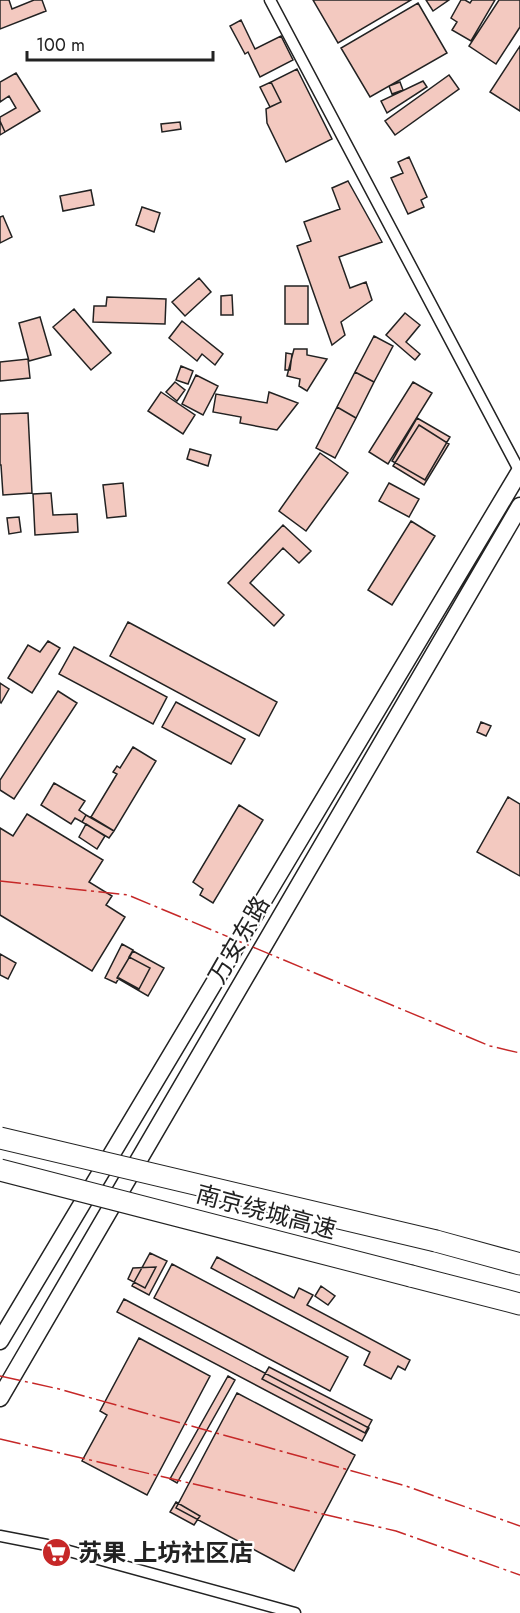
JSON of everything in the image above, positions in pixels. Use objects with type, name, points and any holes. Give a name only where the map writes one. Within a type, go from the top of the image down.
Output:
[{"type":"highway","name":"南京绕城高速","points":[[0,1138],[436,1241],[513,1262]]},
{"type":"highway","name":"南京绕城高速","points":[[0,1170],[520,1304]]},
{"type":"main road","name":"万安东路","points":[[0,1341],[520,472]]},
{"type":"main road","name":"万安东路","points":[[0,1398],[520,506]]},
{"type":"street","points":[[270,0],[520,472]]},
{"type":"street","points":[[0,1536],[47,1545],[295,1613]]},
{"type":"building","points":[[0,0],[9,0],[12,9],[34,0],[42,0],[46,11],[0,29]]},
{"type":"building","points":[[313,0],[411,0],[338,43]]},
{"type":"building","points":[[426,0],[449,0],[433,11]]},
{"type":"building","points":[[461,0],[470,3],[472,0],[495,0],[471,41],[452,30],[457,22],[451,18]]},
{"type":"building","points":[[499,0],[520,0],[520,27],[496,64],[469,46]]},
{"type":"building","points":[[418,3],[447,53],[370,97],[341,48]]},
{"type":"building","points":[[241,20],[255,49],[281,36],[293,60],[260,77],[248,52],[245,54],[230,26]]},
{"type":"building","points":[[520,46],[520,111],[490,92]]},
{"type":"building","points":[[297,69],[332,139],[286,162],[267,123],[266,109],[281,102],[271,82]]},
{"type":"building","points":[[16,73],[40,111],[0,135],[0,117],[16,108],[9,96],[0,102],[0,82]]},
{"type":"building","points":[[16,73],[40,111],[5,132],[0,117],[16,108],[9,96],[0,102],[0,82]]},
{"type":"building","points":[[449,75],[459,89],[395,135],[385,121]]},
{"type":"building","points":[[423,81],[427,87],[387,113],[381,101]]},
{"type":"building","points":[[271,82],[281,102],[270,107],[260,87]]},
{"type":"building","points":[[400,82],[403,90],[392,94],[389,86]]},
{"type":"building","points":[[180,122],[181,129],[162,132],[161,124]]},
{"type":"building","points":[[409,157],[427,197],[421,200],[424,207],[408,214],[391,178],[403,173],[398,162]]},
{"type":"building","points":[[348,181],[382,242],[339,257],[350,288],[366,282],[372,300],[341,322],[345,335],[332,345],[297,246],[311,241],[304,222],[340,209],[332,188]]},
{"type":"building","points":[[91,190],[94,205],[63,211],[60,196]]},
{"type":"building","points":[[142,207],[160,213],[154,232],[136,225]]},
{"type":"building","points":[[3,216],[12,237],[0,243],[0,217]]},
{"type":"building","points":[[199,278],[211,292],[185,316],[172,302]]},
{"type":"building","points":[[285,286],[308,286],[308,324],[285,324]]},
{"type":"building","points":[[232,295],[233,315],[221,315],[221,296]]},
{"type":"building","points":[[107,297],[166,299],[165,324],[93,322],[94,306],[106,306]]},
{"type":"building","points":[[74,309],[111,353],[91,370],[53,327]]},
{"type":"building","points":[[405,313],[420,325],[406,342],[420,354],[415,360],[386,335]]},
{"type":"building","points":[[40,317],[51,355],[29,361],[19,323]]},
{"type":"building","points":[[182,321],[223,354],[215,365],[202,354],[197,361],[169,338]]},
{"type":"building","points":[[374,336],[393,346],[374,382],[355,372]]},
{"type":"building","points":[[294,349],[307,349],[307,355],[327,359],[307,391],[299,386],[300,379],[287,376]]},
{"type":"building","points":[[286,353],[292,354],[290,370],[285,370]]},
{"type":"building","points":[[28,359],[30,378],[0,381],[0,362]]},
{"type":"building","points":[[181,366],[193,371],[188,384],[176,380]]},
{"type":"building","points":[[355,372],[374,382],[356,418],[337,407]]},
{"type":"building","points":[[196,375],[218,386],[203,415],[182,404]]},
{"type":"building","points":[[175,382],[185,390],[177,401],[166,392]]},
{"type":"building","points":[[413,382],[432,393],[388,464],[369,452]]},
{"type":"building","points":[[161,392],[195,415],[183,434],[148,411]]},
{"type":"building","points":[[269,392],[298,403],[277,430],[240,423],[241,417],[213,412],[216,394],[267,403]]},
{"type":"building","points":[[337,407],[356,418],[335,458],[316,448]]},
{"type":"building","points":[[28,413],[32,493],[3,495],[0,465],[0,414]]},
{"type":"building","points":[[417,418],[450,437],[425,480],[392,461]]},
{"type":"building","points":[[419,425],[449,444],[424,485],[393,466]]},
{"type":"building","points":[[190,449],[211,455],[208,466],[187,459]]},
{"type":"building","points":[[320,453],[348,473],[306,531],[279,511]]},
{"type":"building","points":[[123,483],[126,516],[107,518],[103,485]]},
{"type":"building","points":[[389,483],[419,499],[409,517],[379,501]]},
{"type":"building","points":[[51,493],[53,515],[77,514],[78,532],[35,535],[33,494]]},
{"type":"building","points":[[19,517],[21,532],[9,534],[7,518]]},
{"type":"building","points":[[411,521],[435,536],[392,605],[368,590]]},
{"type":"building","points":[[283,525],[311,551],[299,563],[283,548],[250,583],[284,615],[274,626],[228,583]]},
{"type":"building","points":[[128,622],[277,702],[259,736],[110,656]]},
{"type":"building","points":[[48,641],[60,648],[32,693],[8,678],[28,645],[40,652]]},
{"type":"building","points":[[74,647],[167,697],[153,724],[59,674]]},
{"type":"building","points":[[0,683],[9,689],[1,703],[0,702]]},
{"type":"building","points":[[58,691],[77,703],[14,799],[0,790],[0,780]]},
{"type":"building","points":[[176,702],[245,739],[231,764],[162,727]]},
{"type":"building","points":[[481,722],[491,726],[486,736],[477,732]]},
{"type":"building","points":[[133,747],[156,761],[114,831],[91,817],[117,774],[113,772],[117,766],[120,768]]},
{"type":"building","points":[[54,783],[85,801],[79,810],[86,815],[82,822],[75,818],[71,824],[41,805]]},
{"type":"building","points":[[508,797],[520,804],[520,876],[477,852]]},
{"type":"building","points":[[239,805],[263,820],[213,903],[200,895],[203,889],[193,882]]},
{"type":"building","points":[[27,814],[103,860],[89,882],[112,896],[106,905],[125,917],[92,971],[0,915],[0,828],[13,836]]},
{"type":"building","points":[[86,815],[114,831],[109,838],[82,822]]},
{"type":"building","points":[[86,824],[105,836],[97,849],[79,837]]},
{"type":"building","points":[[122,944],[133,950],[129,957],[150,968],[139,989],[119,978],[116,983],[105,978]]},
{"type":"building","points":[[133,951],[164,968],[148,996],[117,978]]},
{"type":"building","points":[[0,954],[16,963],[8,979],[0,975]]},
{"type":"building","points":[[150,1253],[167,1261],[149,1295],[132,1286]]},
{"type":"building","points":[[217,1257],[294,1298],[299,1288],[313,1295],[307,1305],[410,1360],[405,1370],[398,1366],[391,1379],[364,1365],[370,1352],[211,1268]]},
{"type":"building","points":[[172,1264],[348,1357],[330,1391],[154,1298]]},
{"type":"building","points":[[156,1267],[145,1288],[128,1279],[133,1268]]},
{"type":"building","points":[[321,1286],[335,1296],[328,1305],[315,1296]]},
{"type":"building","points":[[124,1299],[369,1428],[362,1441],[117,1312]]},
{"type":"building","points":[[139,1338],[210,1376],[147,1495],[82,1461],[107,1415],[100,1411]]},
{"type":"building","points":[[269,1367],[372,1420],[365,1433],[262,1379]]},
{"type":"building","points":[[228,1376],[235,1380],[177,1483],[170,1479]]},
{"type":"building","points":[[237,1393],[355,1455],[294,1571],[176,1508]]},
{"type":"building","points":[[176,1502],[200,1516],[194,1525],[170,1512]]},
{"type":"power","points":[[0,881],[128,895],[490,1046],[520,1053]]},
{"type":"power","points":[[0,1376],[59,1389],[406,1486],[520,1526]]},
{"type":"power","points":[[0,1439],[396,1531],[520,1575]]},
{"type":"place","name":"苏果 上坊社区店","points":[[57,1553]]}]
